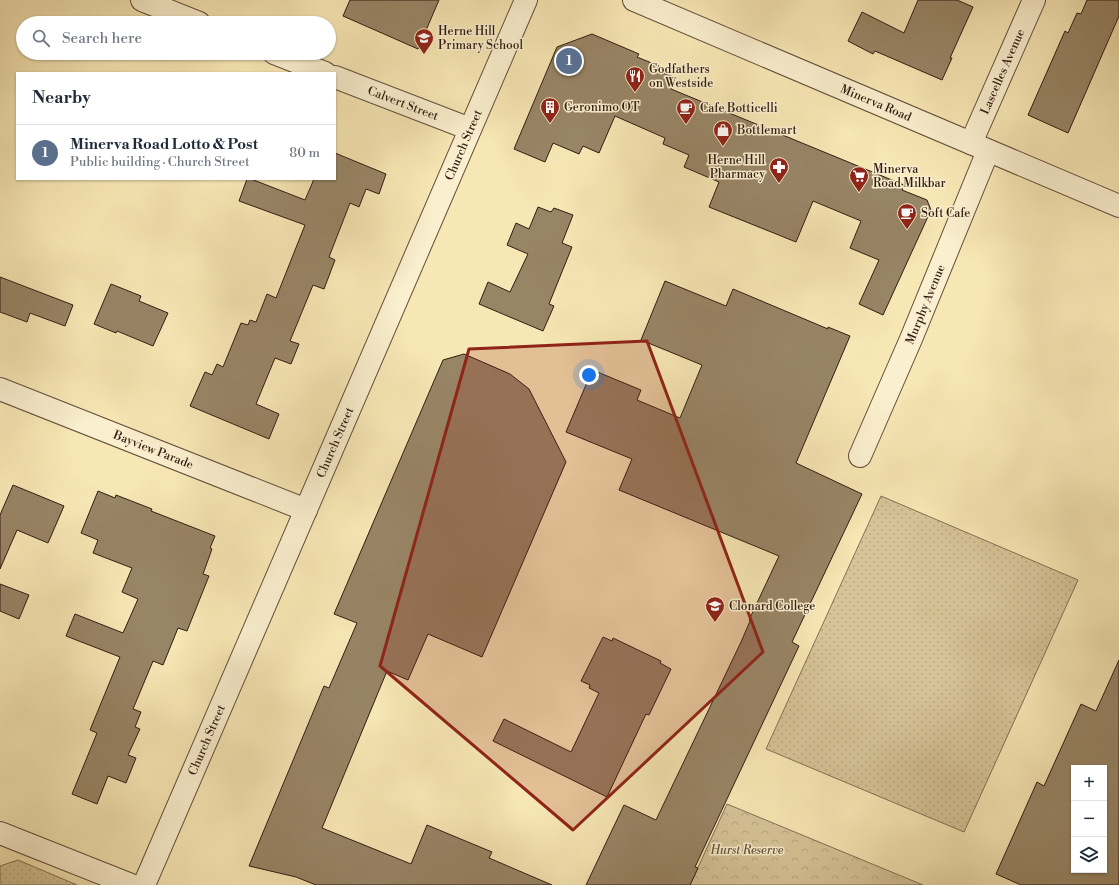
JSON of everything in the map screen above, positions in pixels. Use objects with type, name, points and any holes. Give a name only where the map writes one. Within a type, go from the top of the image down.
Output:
[{"type":"street","points":[[142,0],[182,16]]},
{"type":"street","name":"Church Street","points":[[144,885],[526,0]]},
{"type":"street","name":"Minerva Road","points":[[634,0],[1119,206]]},
{"type":"street","name":"Lascelles Avenue","points":[[980,147],[1034,0]]},
{"type":"street","points":[[292,60],[322,72]]},
{"type":"street","name":"Calvert Street","points":[[336,77],[470,129]]},
{"type":"street","name":"Murphy Avenue","points":[[860,456],[911,339],[980,147]]},
{"type":"street","name":"Bayview Parade","points":[[0,390],[306,510]]},
{"type":"street","points":[[2,836],[131,885]]},
{"type":"highlighted area","points":[[647,341],[763,652],[573,830],[380,666],[469,349]]},
{"type":"green space","points":[[881,496],[1078,580],[964,832],[766,749]]},
{"type":"green space","name":"Hurst Reserve","points":[[727,804],[923,885],[690,885]]},
{"type":"green space","points":[[18,860],[77,885],[0,885],[0,866]]},
{"type":"building","points":[[350,0],[439,0],[418,49],[343,16]]},
{"type":"building","points":[[918,0],[957,0],[973,7],[950,58],[952,58],[942,80],[875,51],[873,54],[848,41],[862,12],[904,33]]},
{"type":"building","points":[[1087,0],[1119,0],[1119,16],[1068,133],[1028,115],[1065,31],[1068,33],[1077,13],[1081,14]]},
{"type":"building","points":[[592,34],[639,54],[637,57],[659,66],[657,70],[676,78],[671,89],[904,185],[902,190],[927,200],[931,210],[883,315],[859,304],[879,260],[850,248],[861,221],[813,201],[796,242],[709,207],[719,182],[684,167],[689,155],[663,144],[665,138],[615,116],[599,153],[583,146],[579,154],[553,143],[545,162],[514,149],[557,47]]},
{"type":"building","points":[[336,153],[386,174],[379,194],[366,189],[359,207],[350,203],[329,257],[335,260],[324,289],[313,285],[290,341],[299,344],[291,364],[275,358],[256,404],[279,414],[269,439],[190,406],[205,372],[212,375],[217,364],[223,367],[241,323],[248,325],[250,320],[256,322],[267,294],[276,298],[305,225],[239,201],[247,180],[254,180],[305,200],[314,180],[336,180]]},
{"type":"building","points":[[538,207],[551,212],[554,208],[573,215],[562,243],[572,247],[549,304],[554,306],[543,331],[479,304],[488,282],[510,292],[528,254],[507,245],[516,223],[529,229]]},
{"type":"building","points":[[0,277],[73,305],[65,326],[30,313],[27,322],[0,312]]},
{"type":"building","points":[[665,281],[726,306],[733,289],[828,329],[828,327],[850,336],[796,463],[862,494],[792,642],[799,646],[695,867],[698,868],[690,885],[586,885],[624,805],[656,820],[741,642],[750,621],[749,620],[779,556],[619,490],[632,459],[566,432],[588,380],[591,381],[595,371],[641,390],[637,400],[680,418],[702,365],[641,340]]},
{"type":"building","points":[[111,284],[141,296],[139,301],[168,313],[153,346],[117,331],[116,333],[94,324]]},
{"type":"building","points":[[464,354],[510,374],[529,389],[566,462],[482,657],[428,634],[408,680],[387,671],[322,828],[411,864],[427,825],[492,852],[489,858],[552,885],[316,885],[296,877],[249,866],[324,686],[329,688],[357,623],[334,614],[443,360]]},
{"type":"building","points":[[13,485],[64,506],[48,543],[17,530],[0,569],[0,515]]},
{"type":"building","points":[[98,491],[115,498],[116,495],[152,509],[151,511],[215,536],[203,574],[209,576],[187,631],[178,628],[163,665],[153,661],[133,709],[141,712],[135,727],[140,729],[128,755],[136,758],[126,783],[108,776],[97,804],[72,794],[97,733],[90,730],[120,657],[66,636],[75,614],[123,633],[138,599],[122,592],[132,568],[93,553],[98,540],[81,533]]},
{"type":"building","points":[[0,584],[29,595],[19,619],[0,611]]},
{"type":"building","points":[[603,637],[612,641],[613,638],[661,661],[660,663],[671,669],[649,715],[646,714],[607,797],[493,741],[504,719],[571,752],[599,693],[589,688],[590,685],[581,681]]},
{"type":"building","points":[[1119,660],[1119,885],[1021,885],[996,874],[1037,782],[1044,786],[1081,704],[1096,711]]},
{"type":"place","name":"Herne Hill Primary School","points":[[424,55]]},
{"type":"place","name":"Minerva Road Lotto & Post","points":[[569,61]]},
{"type":"place","name":"Godfathers on Westside","points":[[635,93]]},
{"type":"place","name":"Geronimo OT","points":[[550,124]]},
{"type":"place","name":"Cafe Botticelli","points":[[686,125]]},
{"type":"place","name":"Bottlemart","points":[[723,147]]},
{"type":"place","name":"Herne Hill Pharmacy","points":[[779,184]]},
{"type":"place","name":"Minerva Road Milkbar","points":[[859,193]]},
{"type":"place","name":"Soft Cafe","points":[[907,230]]},
{"type":"place","name":"Clonard College","points":[[715,623]]}]
